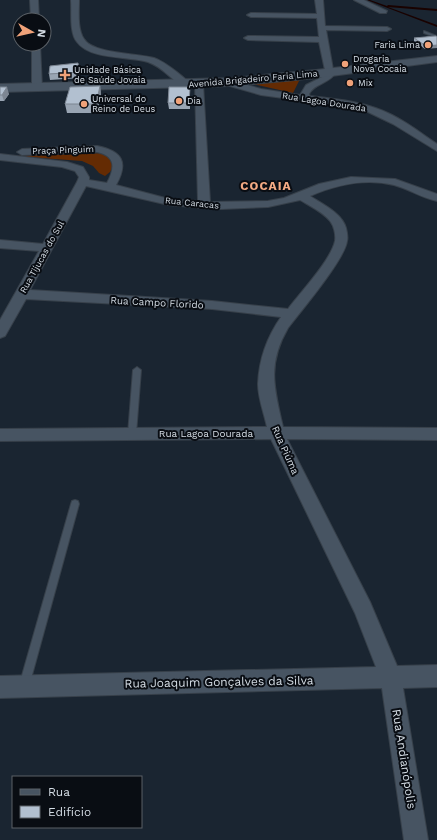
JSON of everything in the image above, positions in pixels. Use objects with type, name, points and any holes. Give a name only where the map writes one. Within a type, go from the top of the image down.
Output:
[{"type":"main road","name":"Avenida Brigadeiro Faria Lima","points":[[385,65],[407,58],[437,53]]},
{"type":"main road","name":"Avenida Brigadeiro Faria Lima","points":[[1,88],[199,84],[318,78],[330,72],[437,59]]},
{"type":"main road","points":[[404,63],[437,65]]},
{"type":"street","points":[[34,0],[35,12]]},
{"type":"street","points":[[75,0],[78,34],[80,41],[85,45],[99,50],[159,63],[186,84]]},
{"type":"street","points":[[319,0],[321,28],[330,72]]},
{"type":"street","points":[[358,0],[383,11]]},
{"type":"street","points":[[251,16],[321,16]]},
{"type":"street","points":[[321,28],[387,29]]},
{"type":"street","points":[[248,38],[323,40]]},
{"type":"street","points":[[36,52],[37,88]]},
{"type":"street","points":[[307,98],[304,94],[305,90],[318,78]]},
{"type":"street","name":"Rua Lagoa Dourada","points":[[226,82],[257,91],[307,98],[371,110],[393,120],[437,148]]},
{"type":"street","points":[[199,84],[204,205]]},
{"type":"street","name":"Praça Pinguim","points":[[0,152],[97,149],[108,151],[113,154],[118,162],[116,177],[110,187]]},
{"type":"street","points":[[0,157],[73,167],[83,173],[84,182]]},
{"type":"street","name":"Rua Caracas","points":[[84,182],[169,202],[204,205],[244,206],[268,204],[301,196],[335,183],[370,180],[394,182],[437,198]]},
{"type":"street","name":"Rua Tijucas do Sul","points":[[0,333],[84,182]]},
{"type":"street","name":"Rua Piúma","points":[[301,196],[320,207],[335,219],[340,228],[341,240],[335,256],[274,340],[268,361],[266,386],[276,432],[363,610],[391,678]]},
{"type":"street","points":[[0,244],[47,248]]},
{"type":"street","name":"Rua Campo Florido","points":[[21,294],[212,305],[292,314]]},
{"type":"street","name":"Rua Lagoa Dourada","points":[[0,435],[276,432],[437,434]]},
{"type":"street","name":"Rua Joaquim Gonçalves da Silva","points":[[0,687],[437,676]]},
{"type":"street","name":"Rua Andianópolis","points":[[391,678],[416,840]]},
{"type":"lane","points":[[425,32],[437,36]]},
{"type":"lane","points":[[132,434],[137,370]]},
{"type":"lane","points":[[24,687],[75,504]]},
{"type":"shaded area","points":[[300,79],[293,93],[253,84]]},
{"type":"shaded area","points":[[108,153],[114,165],[110,172],[105,176],[99,173],[93,166],[82,161],[14,156]]},
{"type":"building","points":[[436,36],[437,45],[426,46],[414,38]]},
{"type":"building","points":[[78,63],[79,72],[49,74],[50,66]]},
{"type":"building","points":[[100,86],[96,104],[65,104],[70,87]]},
{"type":"building","points":[[0,87],[7,87],[2,95],[0,95]]},
{"type":"building","name":"Dia","points":[[169,87],[190,87],[189,103],[168,103]]},
{"type":"waterway","points":[[368,0],[437,26]]},
{"type":"waterway","points":[[388,6],[437,10]]},
{"type":"place","name":"Faria Lima","points":[[428,45]]},
{"type":"place","name":"Drogaria Nova Cocaia","points":[[345,64]]},
{"type":"place","name":"Unidade Básica de Saúde Jovaia","points":[[65,75]]},
{"type":"place","name":"Mix","points":[[350,83]]},
{"type":"place","name":"Dia","points":[[179,101]]},
{"type":"place","name":"Universal do Reino de Deus","points":[[84,104]]},
{"type":"district","name":"COCAIA","points":[[266,186]]}]
